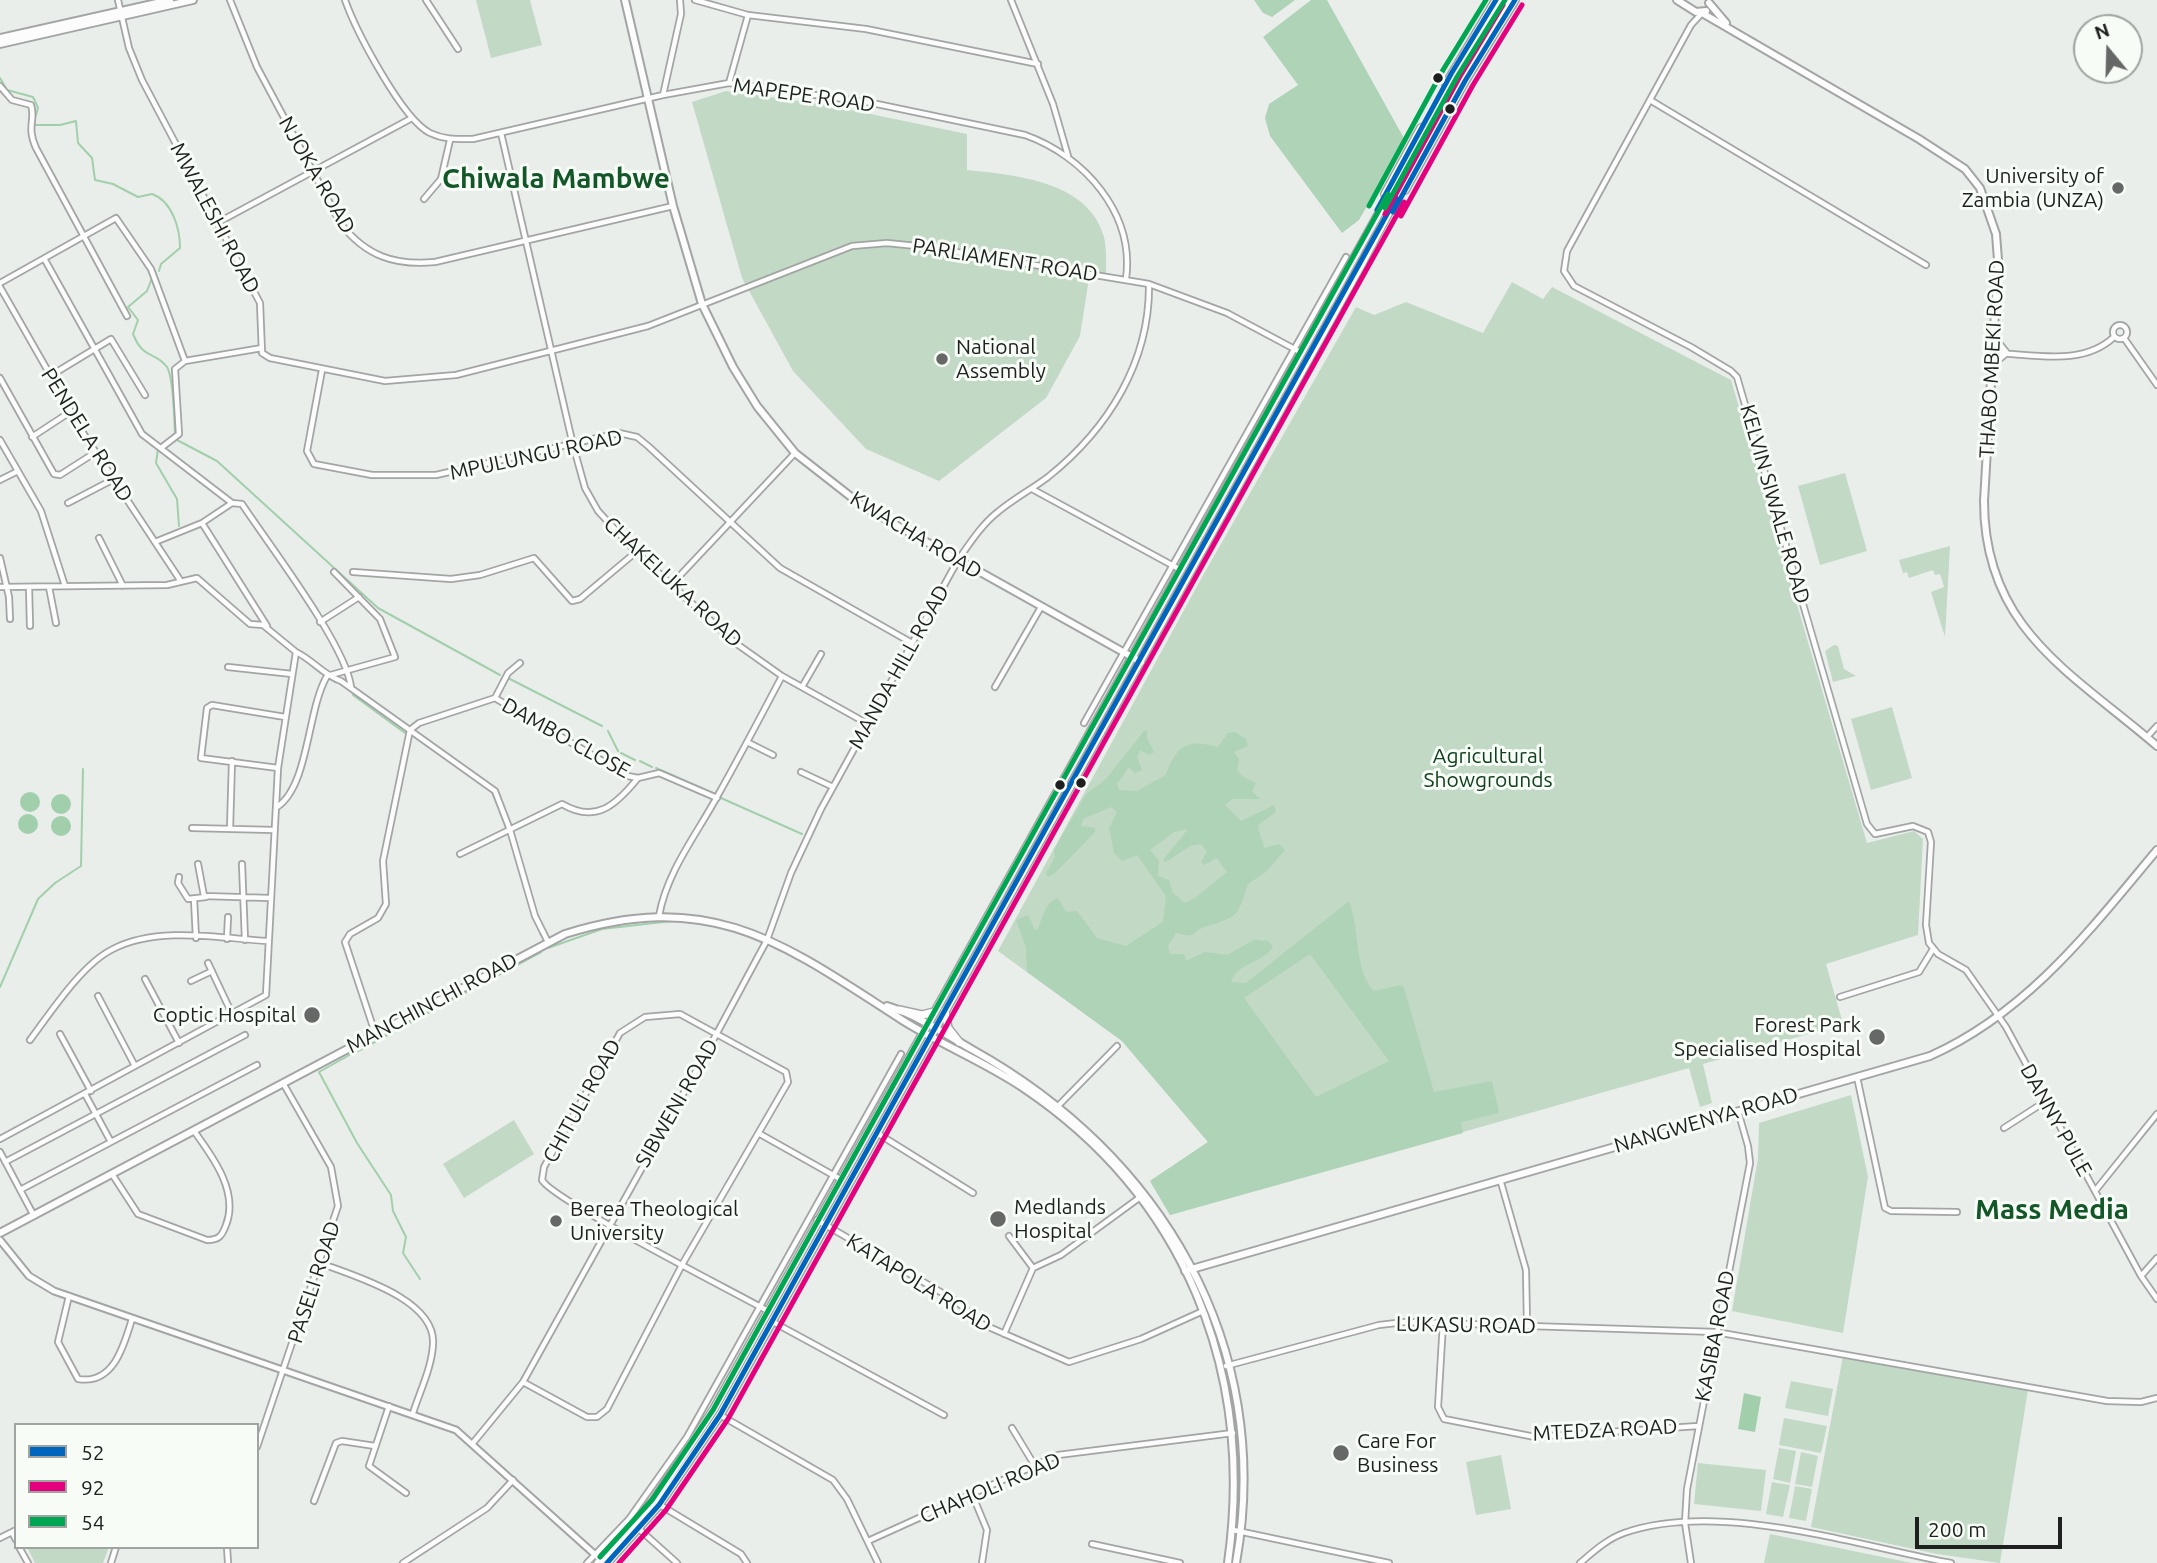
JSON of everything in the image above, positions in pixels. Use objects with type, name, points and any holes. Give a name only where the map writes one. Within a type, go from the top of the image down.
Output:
[{"type":"main road","points":[[0,44],[170,0]]},
{"type":"main road","points":[[0,38],[193,0]]},
{"type":"main road","name":"KWACHA ROAD","points":[[625,0],[673,206],[702,304],[733,367],[757,406],[795,453],[864,507],[1141,662]]},
{"type":"main road","points":[[1365,239],[1393,177],[1496,0]]},
{"type":"main road","points":[[600,1560],[654,1500],[693,1443],[764,1309],[876,1132],[926,1044],[934,1012],[1303,354],[1453,80],[1502,0]]},
{"type":"main road","points":[[600,1560],[639,1530],[720,1415],[772,1321],[820,1222],[836,1177],[929,1030],[945,1010],[1141,662],[1458,83],[1509,0]]},
{"type":"main road","points":[[1381,227],[1387,222],[1465,81],[1515,0]]},
{"type":"main road","name":"THABO MBEKI ROAD","points":[[1677,0],[1919,139],[1969,174],[1980,188],[1996,234],[1984,523],[1999,587],[2031,639],[2157,746]]},
{"type":"main road","points":[[1693,0],[1693,9]]},
{"type":"main road","name":"THABO MBEKI ROAD","points":[[1702,13],[1709,2],[1717,15],[1743,37]]},
{"type":"main road","name":"NANGWENYA ROAD","points":[[1189,1270],[1937,1053],[1997,1014],[2062,962],[2157,850]]},
{"type":"main road","name":"MANCHINCHI ROAD","points":[[0,1233],[548,942],[600,924],[659,916],[721,923],[767,940],[929,1030]]},
{"type":"main road","name":"MANCHINCHI ROAD","points":[[882,1004],[899,1010],[929,1030]]},
{"type":"main road","points":[[899,1010],[922,1015],[934,1012]]},
{"type":"main road","points":[[945,1010],[948,1028],[959,1042]]},
{"type":"main road","points":[[929,1030],[939,1040],[992,1068],[1056,1108]]},
{"type":"main road","points":[[929,1030],[959,1042],[1025,1081],[1097,1139],[1142,1195],[1189,1270],[1208,1309]]},
{"type":"main road","points":[[926,1044],[939,1040]]},
{"type":"main road","points":[[1198,1280],[1204,1265]]},
{"type":"main road","points":[[1189,1270],[1198,1280],[1225,1366],[1237,1433],[1241,1532],[1236,1563]]},
{"type":"main road","points":[[1228,1563],[1233,1530],[1237,1433]]},
{"type":"street","name":"MWALESHI ROAD","points":[[118,0],[142,80],[260,303],[261,348]]},
{"type":"street","name":"NJOKA ROAD","points":[[230,0],[257,67],[341,224],[355,242],[390,261],[411,265],[435,262],[673,206]]},
{"type":"street","points":[[345,0],[369,50],[412,118],[428,132],[450,140],[441,179],[424,199]]},
{"type":"street","points":[[426,0],[458,49]]},
{"type":"street","points":[[663,94],[681,14],[680,0]]},
{"type":"street","points":[[695,0],[748,15],[866,29],[1038,64]]},
{"type":"street","points":[[1012,0],[1038,64],[1068,156]]},
{"type":"street","name":"KELVIN SIWALE ROAD","points":[[1691,25],[1693,9]]},
{"type":"street","name":"KELVIN SIWALE ROAD","points":[[1702,13],[1691,25],[1567,251],[1564,271],[1574,286],[1691,347],[1737,377],[1867,824],[1875,834],[1913,826],[1923,828],[1930,836],[1926,925],[1933,949]]},
{"type":"street","points":[[729,83],[748,15]]},
{"type":"street","name":"MAPEPE ROAD","points":[[450,140],[501,133],[663,94],[729,83],[872,103],[1025,135],[1048,143],[1068,156],[1082,167],[1111,203],[1125,242],[1128,263],[1126,279]]},
{"type":"street","points":[[0,86],[12,100],[31,105],[34,113],[29,132],[127,316]]},
{"type":"street","points":[[1650,100],[1926,265]]},
{"type":"street","points":[[217,223],[412,118]]},
{"type":"street","name":"CHAKELUKA ROAD","points":[[501,133],[573,445],[585,488],[597,511],[636,552],[734,642],[782,676],[868,724]]},
{"type":"street","points":[[0,285],[116,218],[121,221],[162,293],[185,361]]},
{"type":"street","name":"PARLIAMENT ROAD","points":[[702,304],[763,284],[839,251],[869,243],[926,247],[1149,284],[1227,313],[1303,354]]},
{"type":"street","points":[[1084,723],[1346,257]]},
{"type":"street","points":[[45,260],[142,434],[232,503],[242,504],[320,622],[349,672],[352,688]]},
{"type":"street","name":"MANDA HILL ROAD","points":[[767,940],[791,873],[833,787],[958,560],[975,534],[998,511],[1032,489],[1083,443],[1128,382],[1142,349],[1147,324],[1149,284]]},
{"type":"street","name":"PENDELA ROAD","points":[[0,285],[70,412],[180,580]]},
{"type":"street","points":[[161,448],[180,434],[173,373],[185,361],[261,348],[270,359],[322,370],[385,381],[415,380],[456,374],[648,327],[702,304]]},
{"type":"street","points":[[2114,337],[2113,330],[2119,325],[2127,332],[2124,338]]},
{"type":"street","points":[[1993,334],[2007,353]]},
{"type":"street","points":[[1992,353],[2082,356],[2101,348],[2114,337],[2124,338],[2157,385]]},
{"type":"street","points":[[50,376],[111,339],[145,395]]},
{"type":"street","points":[[1991,367],[2007,353]]},
{"type":"street","name":"MPULUNGU ROAD","points":[[322,370],[307,451],[308,459],[314,464],[372,475],[436,475],[619,433],[637,437],[780,568],[912,643]]},
{"type":"street","points":[[0,378],[57,476],[96,452]]},
{"type":"street","points":[[33,437],[70,412]]},
{"type":"street","points":[[0,440],[41,511],[65,586]]},
{"type":"street","points":[[672,584],[795,453]]},
{"type":"street","points":[[0,480],[18,471]]},
{"type":"street","points":[[68,503],[114,479]]},
{"type":"street","points":[[1032,489],[1181,570]]},
{"type":"street","points":[[155,542],[202,523],[232,503]]},
{"type":"street","points":[[202,523],[269,630]]},
{"type":"street","points":[[99,538],[123,586]]},
{"type":"street","points":[[354,572],[451,579],[480,575],[534,558],[572,601],[580,599],[636,552]]},
{"type":"street","points":[[0,558],[10,620]]},
{"type":"street","points":[[327,676],[395,657],[380,619],[334,572]]},
{"type":"street","points":[[3,587],[167,585],[197,578],[250,624],[263,625],[296,652],[310,658],[327,676],[352,688],[495,791],[510,830],[535,916],[548,942]]},
{"type":"street","points":[[29,587],[30,626]]},
{"type":"street","points":[[49,587],[55,623]]},
{"type":"street","points":[[320,622],[359,597]]},
{"type":"street","points":[[995,687],[1041,607]]},
{"type":"street","points":[[0,1139],[233,1016],[265,995],[278,768],[296,652]]},
{"type":"street","points":[[802,687],[821,654]]},
{"type":"street","points":[[495,698],[508,673],[520,663]]},
{"type":"street","points":[[228,667],[292,674]]},
{"type":"street","points":[[276,807],[290,794],[303,755],[317,696],[327,676]]},
{"type":"street","points":[[659,916],[662,899],[684,852],[717,798],[782,676]]},
{"type":"street","name":"DAMBO CLOSE","points":[[410,730],[419,723],[495,698],[628,776],[638,778],[659,773],[717,798]]},
{"type":"street","points":[[278,768],[201,758],[208,705],[285,717]]},
{"type":"street","points":[[2147,737],[2157,726]]},
{"type":"street","points":[[375,1033],[345,942],[350,934],[377,918],[386,904],[383,861],[410,730]]},
{"type":"street","points":[[747,742],[773,755]]},
{"type":"street","points":[[230,829],[232,761]]},
{"type":"street","points":[[801,772],[833,787]]},
{"type":"street","points":[[460,854],[562,804],[576,812],[590,814],[605,808],[621,799],[638,778]]},
{"type":"street","points":[[192,828],[274,830]]},
{"type":"street","points":[[198,864],[202,894],[206,897]]},
{"type":"street","points":[[242,864],[245,940]]},
{"type":"street","points":[[179,877],[178,883],[188,898],[270,898]]},
{"type":"street","points":[[194,899],[196,938]]},
{"type":"street","points":[[227,939],[228,917]]},
{"type":"street","points":[[30,1040],[92,965],[113,949],[150,937],[267,942]]},
{"type":"street","name":"SIBWENI ROAD","points":[[473,1443],[523,1382],[767,940]]},
{"type":"street","points":[[1840,997],[1919,972],[1933,949],[1962,966],[1997,1014]]},
{"type":"street","points":[[208,963],[233,1016]]},
{"type":"street","points":[[191,981],[212,971]]},
{"type":"street","points":[[145,979],[178,1043]]},
{"type":"street","points":[[98,996],[135,1066]]},
{"type":"street","name":"CHITULI ROAD","points":[[609,1223],[544,1184],[542,1175],[620,1033],[645,1017],[680,1014],[786,1072],[788,1082],[760,1134]]},
{"type":"street","name":"DANNY PULE","points":[[1997,1014],[2141,1276],[2157,1299]]},
{"type":"street","points":[[60,1034],[111,1142]]},
{"type":"street","points":[[5,1162],[245,1035]]},
{"type":"street","points":[[1056,1108],[1117,1046]]},
{"type":"street","points":[[609,1223],[764,1309],[901,1054]]},
{"type":"street","points":[[20,1190],[257,1065]]},
{"type":"street","points":[[1857,1077],[1885,1208],[1891,1211],[1957,1212]]},
{"type":"street","name":"PASELI ROAD","points":[[259,1441],[338,1206],[331,1167],[282,1083]]},
{"type":"street","points":[[2004,1128],[2046,1101]]},
{"type":"street","name":"KASIBA ROAD","points":[[1691,1563],[1685,1523],[1687,1489],[1750,1163],[1738,1111]]},
{"type":"street","points":[[2095,1191],[2157,1114]]},
{"type":"street","points":[[112,1174],[138,1214],[207,1240],[215,1240],[222,1236],[230,1216],[231,1195],[194,1130]]},
{"type":"street","points":[[876,1132],[973,1193]]},
{"type":"street","points":[[523,1382],[587,1417],[597,1417],[607,1409],[683,1263],[760,1134],[836,1177]]},
{"type":"street","points":[[0,1152],[34,1217]]},
{"type":"street","points":[[1500,1179],[1526,1270],[1527,1325]]},
{"type":"street","points":[[1004,1334],[1033,1268],[1061,1255],[1142,1195]]},
{"type":"street","name":"KATAPOLA ROAD","points":[[820,1222],[956,1301],[982,1324],[1061,1360],[1078,1362],[1208,1309]]},
{"type":"street","points":[[1009,1236],[1033,1268]]},
{"type":"street","points":[[0,1240],[36,1282],[69,1296],[456,1430],[600,1560]]},
{"type":"street","points":[[2141,1276],[2157,1258]]},
{"type":"street","points":[[320,1263],[378,1285],[426,1319],[433,1338],[432,1353],[413,1413]]},
{"type":"street","points":[[69,1296],[58,1342],[74,1375],[81,1380],[94,1377],[114,1366],[121,1354],[132,1319]]},
{"type":"street","points":[[772,1321],[944,1415]]},
{"type":"street","name":"LUKASU ROAD","points":[[1225,1366],[1379,1325],[1405,1322],[1527,1325],[1716,1332],[2107,1401],[2141,1402],[2157,1398]]},
{"type":"street","name":"MTEDZA ROAD","points":[[1443,1323],[1438,1410],[1444,1419],[1535,1437],[1698,1426]]},
{"type":"street","points":[[390,1405],[368,1463],[370,1470],[406,1493]]},
{"type":"street","points":[[720,1415],[833,1480],[847,1499],[878,1563]]},
{"type":"street","points":[[1012,1428],[1035,1466]]},
{"type":"street","name":"CHAHOLI ROAD","points":[[868,1541],[1058,1455],[1237,1433]]},
{"type":"street","points":[[314,1501],[336,1443],[342,1441],[374,1446]]},
{"type":"street","points":[[403,1563],[487,1508],[514,1480]]},
{"type":"street","points":[[972,1493],[987,1530],[982,1563]]},
{"type":"street","points":[[659,1505],[741,1554],[747,1563]]},
{"type":"street","points":[[1580,1563],[1622,1533],[1651,1526],[1731,1522],[1951,1563]]},
{"type":"street","points":[[639,1530],[677,1563]]},
{"type":"street","points":[[1233,1530],[1390,1563]]},
{"type":"street","points":[[0,1538],[14,1531]]},
{"type":"street","points":[[1092,1544],[1180,1563]]},
{"type":"street","points":[[587,1563],[600,1560]]},
{"type":"green space","points":[[476,0],[530,0],[542,45],[491,58]]},
{"type":"green space","points":[[726,91],[827,105],[967,134],[967,170],[1048,184],[1083,204],[1096,218],[1105,242],[1106,280],[1089,278],[1080,336],[1046,398],[939,481],[866,449],[793,371],[742,278],[692,102]]},
{"type":"green space","name":"Agricultural Showgrounds","points":[[1512,282],[1543,299],[1552,287],[1731,380],[1867,843],[1914,831],[1923,839],[1918,935],[1826,964],[1843,1024],[1703,1064],[1712,1103],[1700,1107],[1689,1068],[1170,1215],[1150,1181],[1208,1142],[1122,1041],[998,951],[1201,579],[1356,307],[1374,315],[1406,302],[1483,333]]},
{"type":"green space","points":[[1845,473],[1867,551],[1820,565],[1798,486]]},
{"type":"green space","points":[[1950,546],[1945,637],[1931,592],[1944,587],[1940,574],[1935,575],[1933,570],[1909,578],[1907,572],[1903,573],[1899,560]]},
{"type":"green space","points":[[1834,645],[1838,646],[1844,669],[1856,676],[1833,682],[1825,651]]},
{"type":"green space","points":[[1892,707],[1912,778],[1871,790],[1851,719]]},
{"type":"green space","points":[[1851,1095],[1868,1177],[1843,1333],[1732,1311],[1758,1158],[1759,1123]]},
{"type":"green space","points":[[514,1120],[534,1154],[464,1198],[443,1164]]},
{"type":"green space","points":[[1843,1356],[2028,1390],[2000,1563],[1937,1554],[1811,1527]]},
{"type":"green space","points":[[1791,1381],[1833,1389],[1828,1416],[1785,1408]]},
{"type":"green space","points":[[1784,1418],[1827,1426],[1821,1453],[1779,1445]]},
{"type":"green space","points":[[1779,1448],[1796,1451],[1790,1483],[1773,1479]]},
{"type":"green space","points":[[1801,1452],[1818,1456],[1812,1487],[1795,1484]]},
{"type":"green space","points":[[1501,1455],[1511,1509],[1476,1515],[1466,1462]]},
{"type":"green space","points":[[1698,1463],[1766,1470],[1761,1511],[1694,1504]]},
{"type":"green space","points":[[1772,1482],[1790,1485],[1783,1517],[1766,1514]]},
{"type":"green space","points":[[1795,1486],[1812,1489],[1806,1521],[1789,1518]]},
{"type":"green space","points":[[1770,1534],[1912,1563],[1764,1563]]},
{"type":"green space","points":[[28,1549],[108,1549],[103,1563],[35,1563]]},
{"type":"shaded area","points":[[1254,0],[1295,0],[1272,17],[1263,13]]},
{"type":"shaded area","points":[[1311,0],[1327,0],[1405,140],[1359,220],[1342,233],[1270,136],[1265,118],[1269,104],[1298,85],[1263,37]]},
{"type":"shaded area","points":[[1144,731],[1147,731],[1147,738],[1154,752],[1149,755],[1140,750],[1137,757],[1142,770],[1135,773],[1129,767],[1117,784],[1119,790],[1137,791],[1166,775],[1175,756],[1185,746],[1199,744],[1218,747],[1228,733],[1235,732],[1246,739],[1248,746],[1234,752],[1239,759],[1237,770],[1242,776],[1256,783],[1252,791],[1260,799],[1232,799],[1225,805],[1241,821],[1274,805],[1276,812],[1258,825],[1259,831],[1264,848],[1279,844],[1285,850],[1267,871],[1248,884],[1235,914],[1192,935],[1176,933],[1168,946],[1170,954],[1184,954],[1186,961],[1205,952],[1227,955],[1254,940],[1268,941],[1273,947],[1269,952],[1238,971],[1231,982],[1246,983],[1349,901],[1363,972],[1374,991],[1401,985],[1404,988],[1434,1092],[1492,1081],[1499,1113],[1461,1122],[1463,1133],[1170,1215],[1150,1181],[1208,1142],[1122,1041],[1027,972],[1026,947],[1016,920],[1028,915],[1037,930],[1047,907],[1058,898],[1066,912],[1077,911],[1097,938],[1126,946],[1163,922],[1166,896],[1137,855],[1122,861],[1114,853],[1109,828],[1117,812],[1111,807],[1083,819],[1081,826],[1095,828],[1095,832],[1054,874],[1048,877],[1046,873],[1055,857],[1054,850],[1086,794],[1106,779]],"holes":[[[1188,829],[1163,860],[1166,862],[1190,846],[1201,844],[1207,852],[1201,862],[1204,865],[1217,858],[1227,872],[1185,903],[1173,893],[1169,880],[1158,876],[1159,861],[1150,850],[1174,832]],[[1310,954],[1389,1061],[1316,1097],[1244,998]]]},
{"type":"shaded area","points":[[30,792],[37,795],[40,802],[37,809],[30,812],[23,809],[20,802],[23,795]]},
{"type":"shaded area","points":[[61,794],[68,797],[71,804],[68,811],[61,814],[54,811],[51,804],[54,797]]},
{"type":"shaded area","points":[[28,814],[35,817],[38,824],[35,831],[28,834],[21,831],[18,824],[21,817]]},
{"type":"shaded area","points":[[61,816],[68,819],[71,826],[68,833],[61,836],[54,833],[51,826],[54,819]]},
{"type":"shaded area","points":[[1744,1393],[1761,1397],[1755,1432],[1738,1429]]},
{"type":"waterway","points":[[0,78],[7,90],[33,97],[38,108],[33,125],[60,125],[76,121],[78,143],[92,158],[95,180],[113,184],[138,197],[152,194],[170,209],[174,216],[180,248],[161,264],[159,271]]},
{"type":"waterway","points":[[152,278],[147,291],[128,307],[138,320],[133,334],[137,342],[145,352],[158,358],[169,372],[175,434]]},
{"type":"waterway","points":[[161,445],[168,440]]},
{"type":"waterway","points":[[177,440],[217,461],[378,608],[500,675]]},
{"type":"waterway","points":[[158,449],[156,463],[177,499],[179,526]]},
{"type":"waterway","points":[[508,678],[602,726]]},
{"type":"waterway","points":[[353,695],[405,733]]},
{"type":"waterway","points":[[608,731],[618,751]]},
{"type":"waterway","points":[[416,738],[454,765]]},
{"type":"waterway","points":[[621,753],[635,760]]},
{"type":"waterway","points":[[640,761],[652,767]]},
{"type":"waterway","points":[[459,768],[471,776]]},
{"type":"waterway","points":[[656,768],[715,794]]},
{"type":"waterway","points":[[0,987],[38,899],[55,883],[81,866],[83,769]]},
{"type":"waterway","points":[[492,792],[498,807]]},
{"type":"waterway","points":[[721,798],[802,834]]},
{"type":"waterway","points":[[500,812],[506,827]]},
{"type":"waterway","points":[[509,835],[515,855]]},
{"type":"waterway","points":[[530,907],[541,935]]},
{"type":"waterway","points":[[548,948],[602,929],[672,921]]},
{"type":"waterway","points":[[478,986],[541,952]]},
{"type":"waterway","points":[[463,994],[472,989]]},
{"type":"waterway","points":[[382,1038],[459,996]]},
{"type":"waterway","points":[[369,1045],[375,1042]]},
{"type":"waterway","points":[[358,1051],[364,1048]]},
{"type":"waterway","points":[[353,1053],[319,1072],[357,1143],[391,1195],[393,1211],[406,1237],[403,1253],[420,1279]]},
{"type":"transit line","name":"54","points":[[1369,206],[1443,70],[1486,0]]},
{"type":"transit line","name":"52","points":[[1377,210],[1451,74],[1496,0]]},
{"type":"transit line","name":"54","points":[[1385,208],[1457,77],[1505,0]]},
{"type":"transit line","name":"52","points":[[1393,212],[1465,81],[1515,0]]},
{"type":"transit line","name":"92","points":[[1385,214],[1459,78],[1503,5]]},
{"type":"transit line","name":"92","points":[[1401,216],[1473,85],[1522,5]]},
{"type":"transit line","name":"54","points":[[600,1557],[652,1500],[713,1410],[1388,194]]},
{"type":"transit line","name":"52","points":[[607,1563],[659,1505],[720,1415],[1396,198]]},
{"type":"transit line","name":"92","points":[[619,1563],[666,1510],[728,1419],[1404,202]]},
{"type":"place","name":"University of Zambia (UNZA)","points":[[2118,188]]},
{"type":"place","name":"National Assembly","points":[[942,359]]},
{"type":"place","name":"Coptic Hospital","points":[[312,1015]]},
{"type":"place","name":"Forest Park Specialised Hospital","points":[[1877,1037]]},
{"type":"place","name":"Medlands Hospital","points":[[998,1219]]},
{"type":"place","name":"Berea Theological University","points":[[556,1221]]},
{"type":"place","name":"Care For Business","points":[[1341,1453]]},
{"type":"district","name":"Chiwala Mambwe","points":[[556,179]]},
{"type":"district","name":"Mass Media","points":[[2052,1210]]}]
